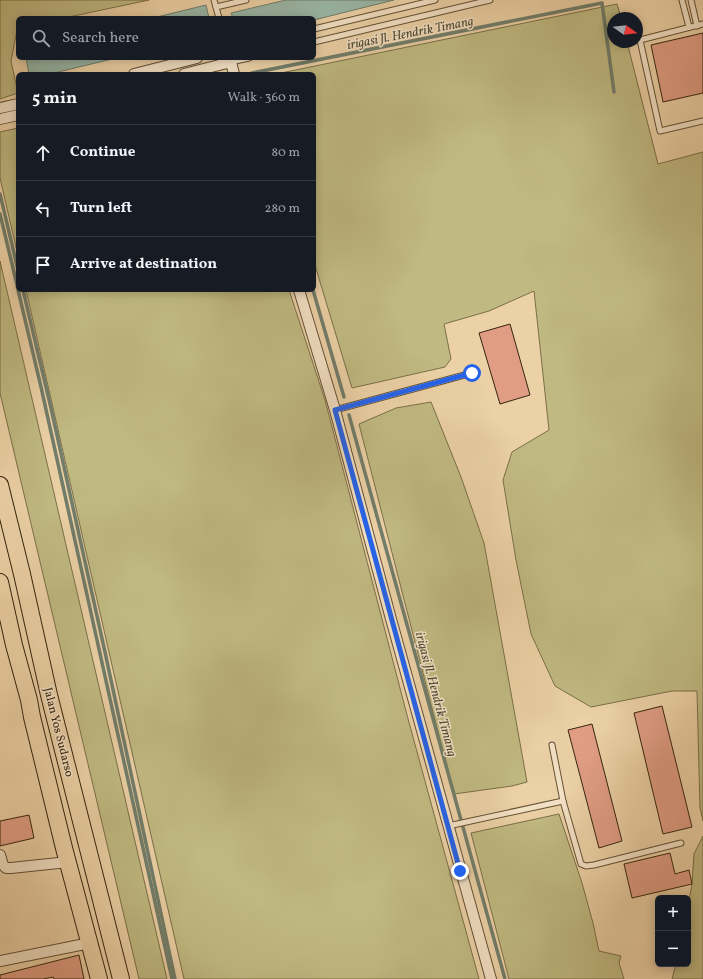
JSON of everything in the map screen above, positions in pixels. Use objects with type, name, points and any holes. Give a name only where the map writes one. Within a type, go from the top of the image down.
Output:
[{"type":"main road","name":"Jalan Yos Sudarso","points":[[0,485],[22,574],[49,695],[121,979]]},
{"type":"main road","name":"Jalan Yos Sudarso","points":[[0,582],[14,645],[30,700],[32,717],[68,862],[99,979]]},
{"type":"main road","points":[[30,700],[49,695]]},
{"type":"street","points":[[142,72],[189,60]]},
{"type":"street","points":[[191,72],[230,60],[233,72]]},
{"type":"street","points":[[0,108],[16,104]]},
{"type":"street","points":[[0,119],[16,115]]},
{"type":"street","points":[[300,292],[335,410],[452,825],[491,979]]},
{"type":"street","points":[[0,855],[3,865],[6,868],[68,862]]},
{"type":"street","points":[[0,962],[90,943]]},
{"type":"lane","points":[[214,0],[218,16]]},
{"type":"lane","points":[[216,7],[246,0]]},
{"type":"lane","points":[[316,29],[435,0]]},
{"type":"lane","points":[[316,42],[490,0]]},
{"type":"lane","points":[[682,0],[689,27]]},
{"type":"lane","points":[[691,0],[700,25],[640,40],[660,131],[703,121]]},
{"type":"lane","points":[[335,410],[472,373]]},
{"type":"lane","points":[[552,745],[563,801],[581,864],[586,866],[681,843]]},
{"type":"lane","points":[[452,825],[563,801]]},
{"type":"shaded area","points":[[0,0],[149,0],[73,16],[16,16],[16,35],[11,61],[16,84],[16,94],[0,99]]},
{"type":"shaded area","points":[[286,0],[394,0],[316,20],[316,16],[232,16],[231,13]]},
{"type":"shaded area","points":[[617,4],[619,12],[607,12],[607,48],[629,48],[658,164],[703,152],[703,821],[700,808],[697,691],[672,691],[591,707],[555,686],[531,634],[516,560],[503,480],[512,452],[549,430],[534,291],[489,311],[444,324],[451,359],[445,367],[352,388],[316,269],[316,72],[286,72]]},
{"type":"shaded area","points":[[206,5],[209,16],[161,16]]},
{"type":"shaded area","points":[[26,60],[108,60],[58,72],[29,72]]},
{"type":"shaded area","points":[[16,128],[16,247],[0,178],[0,132]]},
{"type":"shaded area","points":[[0,261],[167,979],[139,979],[0,393]]},
{"type":"shaded area","points":[[26,292],[290,292],[325,400],[407,715],[479,979],[184,979]]},
{"type":"shaded area","points":[[431,402],[461,477],[484,543],[527,782],[512,786],[454,794],[359,424],[396,408]]},
{"type":"shaded area","points":[[559,814],[582,883],[599,951],[621,956],[619,963],[624,979],[509,979],[471,833]]},
{"type":"shaded area","points":[[703,836],[703,979],[672,979],[675,967],[691,967],[690,895],[694,854]]},
{"type":"building","points":[[703,33],[703,93],[663,102],[651,45]]},
{"type":"building","points":[[510,324],[530,395],[500,404],[479,333]]},
{"type":"building","points":[[662,706],[692,827],[663,834],[634,713]]},
{"type":"building","points":[[592,724],[622,841],[599,848],[568,730]]},
{"type":"building","points":[[29,815],[34,838],[0,846],[0,821]]},
{"type":"building","points":[[670,853],[675,874],[689,870],[692,884],[632,898],[624,864]]},
{"type":"building","points":[[79,955],[84,979],[54,979],[53,977],[43,979],[0,979],[0,975]]},
{"type":"waterway","name":"irigasi Jl. Hendrik Timang","points":[[257,72],[602,3],[614,92]]},
{"type":"waterway","points":[[0,194],[16,262]]},
{"type":"waterway","points":[[0,214],[16,281]]},
{"type":"waterway","points":[[18,292],[41,387],[172,979]]},
{"type":"waterway","points":[[23,292],[51,408],[105,652],[175,979]]},
{"type":"waterway","name":"irigasi Jl. Hendrik Timang","points":[[314,292],[344,397]]},
{"type":"waterway","name":"irigasi Jl. Hendrik Timang","points":[[349,415],[505,979]]},
{"type":"route","points":[[460,871],[335,410],[472,373]]}]
